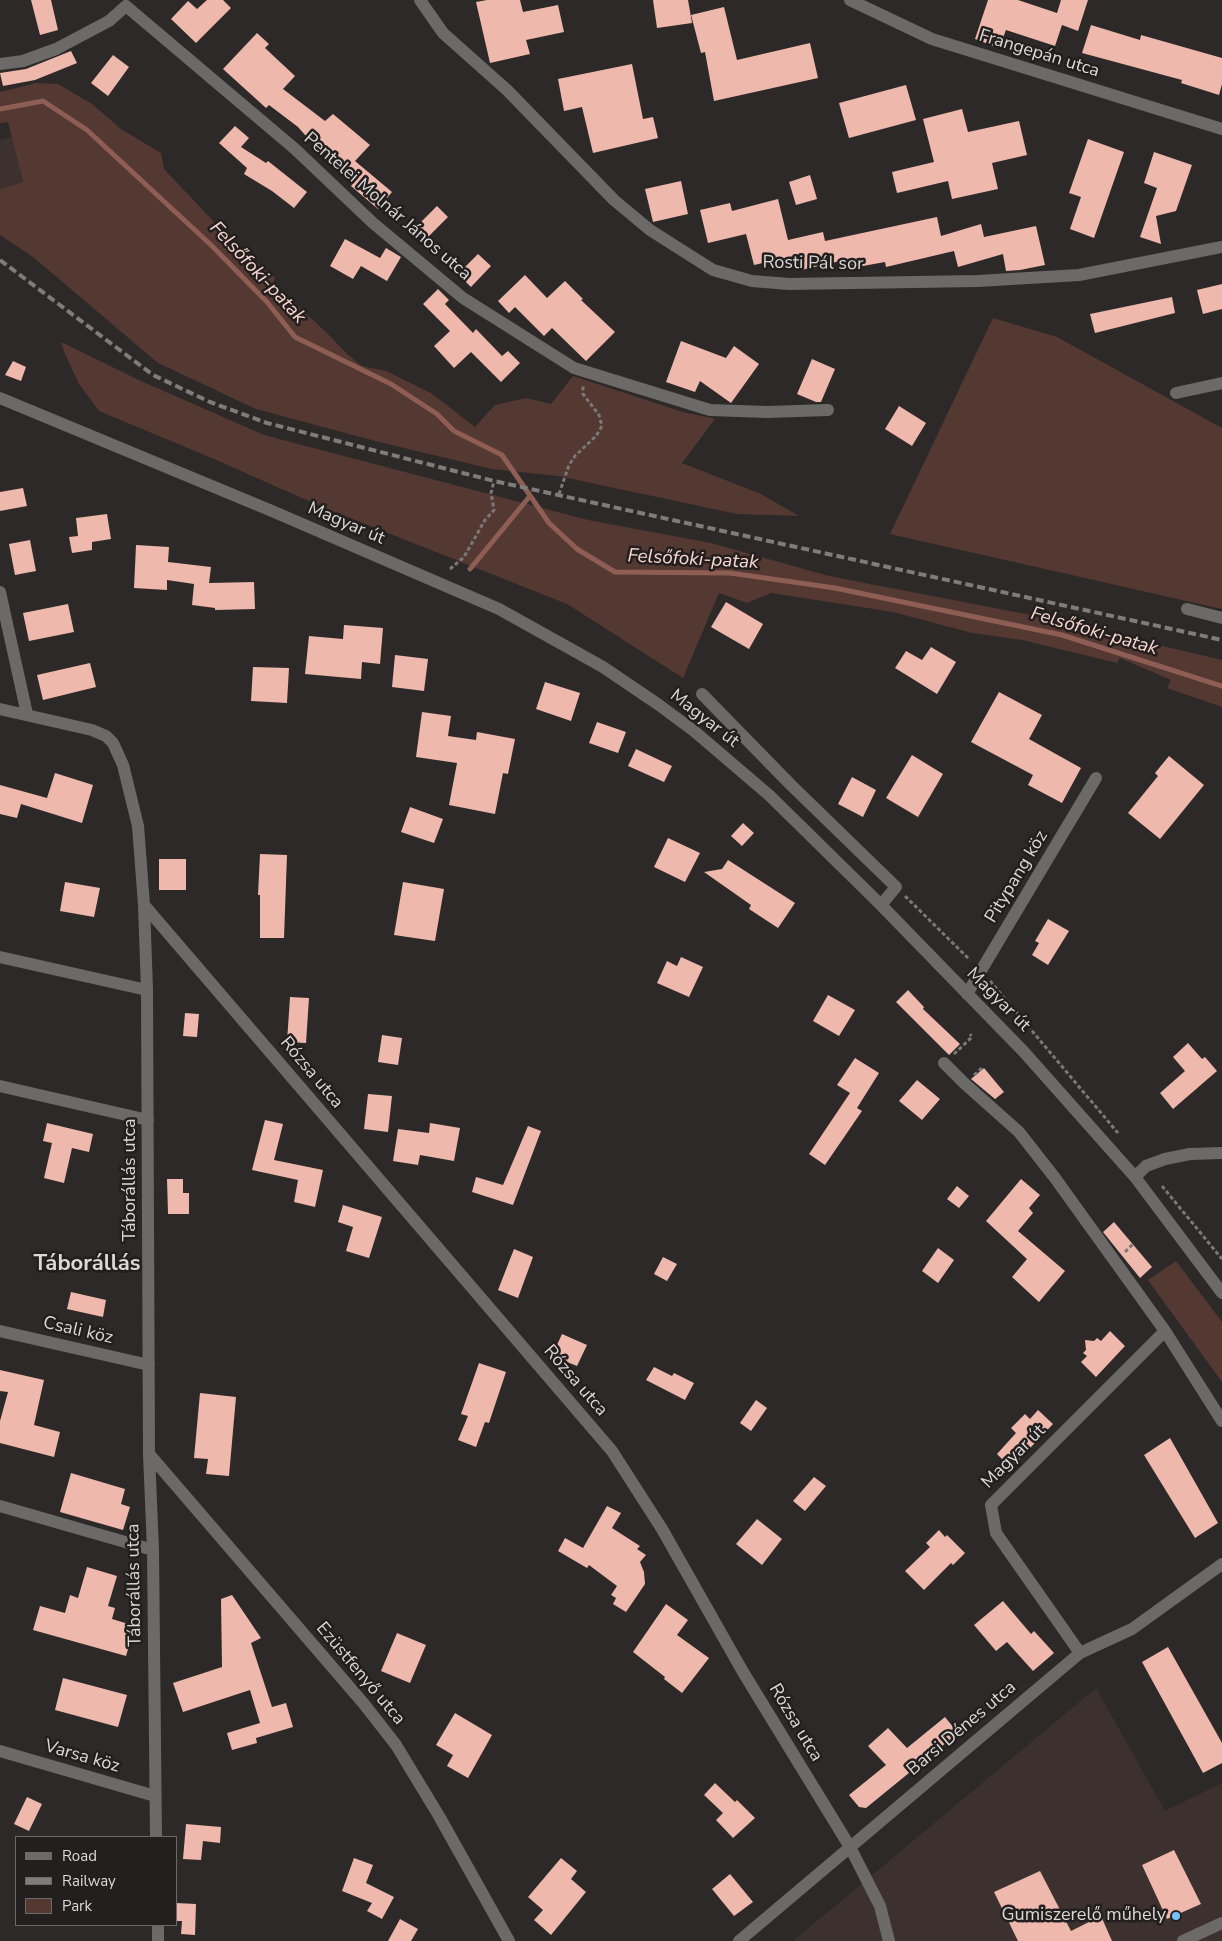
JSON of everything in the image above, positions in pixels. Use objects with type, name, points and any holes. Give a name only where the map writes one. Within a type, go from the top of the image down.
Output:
[{"type":"street","name":"Rosti Pál sor","points":[[420,0],[443,33],[507,90],[614,200],[650,230],[713,270],[752,281],[789,284],[978,281],[1079,275],[1222,247]]},
{"type":"street","name":"Frangepán utca","points":[[850,0],[932,39],[1222,129]]},
{"type":"street","name":"Pentelei Molnár János utca","points":[[0,64],[23,61],[56,49],[109,21],[127,3],[295,149],[373,222],[463,298],[574,368],[710,410],[767,412],[828,410]]},
{"type":"street","points":[[1176,394],[1222,383]]},
{"type":"street","name":"Magyar út","points":[[0,398],[272,511],[499,609],[603,666],[659,705],[694,731],[769,795],[881,905],[1024,1052],[1135,1177],[1222,1293]]},
{"type":"street","points":[[0,592],[27,714]]},
{"type":"street","points":[[1187,609],[1222,618]]},
{"type":"street","points":[[702,694],[791,785],[896,887],[881,905]]},
{"type":"street","name":"Táborállás utca","points":[[0,709],[92,730],[106,736],[113,743],[123,766],[138,826],[144,905],[147,990],[149,1454],[153,1550],[156,1836]]},
{"type":"street","name":"Pitypang köz","points":[[967,994],[1096,778]]},
{"type":"street","name":"Rózsa utca","points":[[144,905],[612,1451],[662,1529],[744,1672],[850,1847],[880,1906],[889,1941]]},
{"type":"street","points":[[0,957],[147,990]]},
{"type":"street","points":[[944,1063],[1019,1132],[1055,1178],[1165,1331],[1222,1421]]},
{"type":"street","points":[[0,1086],[148,1120]]},
{"type":"street","points":[[1135,1177],[1146,1166],[1165,1159],[1190,1154],[1222,1153]]},
{"type":"street","name":"Csali köz","points":[[0,1331],[149,1365]]},
{"type":"street","name":"Magyar út","points":[[1080,1653],[996,1533],[991,1505],[1165,1331]]},
{"type":"street","name":"Ezüstfenyő utca","points":[[149,1454],[364,1704],[396,1745],[439,1816],[509,1941]]},
{"type":"street","points":[[0,1506],[153,1550]]},
{"type":"street","name":"Barsi Dénes utca","points":[[739,1941],[1080,1653],[1132,1629],[1222,1564]]},
{"type":"street","name":"Varsa köz","points":[[0,1752],[155,1796]]},
{"type":"street","points":[[1183,1941],[1222,1923]]},
{"type":"street","points":[[158,1926],[158,1941]]},
{"type":"path","points":[[559,494],[569,465],[575,456],[596,436],[602,426],[599,415],[584,394],[586,372]]},
{"type":"path","points":[[450,569],[464,557],[485,520],[494,510],[492,493],[494,481]]},
{"type":"path","points":[[896,887],[981,971],[1121,1136]]},
{"type":"path","points":[[944,1063],[972,1037],[970,1034]]},
{"type":"path","points":[[1146,1166],[1222,1259]]},
{"type":"shaded area","points":[[12,137],[23,183],[0,189],[0,140]]},
{"type":"shaded area","points":[[1096,1688],[1165,1811],[1222,1783],[1222,1941],[793,1941]]},
{"type":"green space","points":[[36,83],[58,84],[92,104],[121,129],[161,153],[164,169],[235,244],[275,278],[273,283],[362,366],[386,371],[431,393],[475,427],[495,405],[526,398],[551,404],[573,376],[683,412],[715,419],[682,463],[761,494],[799,516],[737,514],[558,476],[492,469],[379,442],[256,409],[158,363],[33,257],[0,235],[0,189],[23,182],[8,122],[0,123],[0,92]]},
{"type":"green space","points":[[993,318],[1057,337],[1222,428],[1222,609],[890,534]]},
{"type":"green space","points":[[61,342],[141,381],[264,435],[588,520],[711,543],[829,576],[1036,616],[1222,660],[1222,707],[1167,688],[1171,680],[1120,658],[1117,663],[1022,640],[972,633],[893,612],[771,593],[747,603],[719,593],[683,678],[567,604],[320,506],[99,411],[79,384]]},
{"type":"green space","points":[[1176,1261],[1222,1322],[1222,1382],[1148,1280]]},
{"type":"building","points":[[31,0],[51,0],[58,30],[40,35]]},
{"type":"building","points":[[207,0],[223,0],[231,8],[196,43],[171,19],[188,1],[197,9]]},
{"type":"building","points":[[520,0],[523,12],[558,5],[564,32],[526,40],[530,54],[490,63],[476,2]]},
{"type":"building","points":[[653,0],[688,0],[692,23],[657,28]]},
{"type":"building","points":[[988,0],[1018,0],[1057,13],[1061,0],[1088,0],[1078,31],[1062,25],[1055,46],[1006,30],[999,48],[975,39]]},
{"type":"building","points":[[724,7],[737,60],[810,43],[818,78],[714,101],[705,52],[701,53],[691,15]]},
{"type":"building","points":[[1091,25],[1140,40],[1141,35],[1222,58],[1222,84],[1219,95],[1181,83],[1182,80],[1082,53]]},
{"type":"building","points":[[257,33],[269,44],[265,48],[295,76],[283,89],[325,121],[333,114],[370,145],[355,161],[392,192],[378,209],[351,186],[354,182],[320,152],[298,127],[269,105],[266,108],[223,69]]},
{"type":"building","points":[[71,51],[77,63],[35,80],[3,86],[0,73],[26,69]]},
{"type":"building","points":[[113,55],[129,67],[108,96],[91,83]]},
{"type":"building","points":[[632,64],[643,119],[653,117],[658,138],[593,153],[582,107],[564,111],[558,79]]},
{"type":"building","points":[[906,85],[916,120],[849,138],[839,103]]},
{"type":"building","points":[[962,109],[968,132],[1019,121],[1027,155],[992,163],[998,189],[952,199],[948,181],[897,193],[892,172],[934,162],[923,119]]},
{"type":"building","points":[[235,126],[249,138],[241,147],[266,163],[268,161],[307,192],[294,208],[272,191],[244,174],[247,168],[219,143]]},
{"type":"building","points":[[1088,139],[1124,152],[1094,238],[1070,229],[1081,197],[1069,193]]},
{"type":"building","points":[[1154,152],[1192,165],[1176,211],[1156,216],[1161,244],[1140,237],[1157,188],[1144,183]]},
{"type":"building","points":[[810,175],[817,199],[796,205],[789,182]]},
{"type":"building","points":[[681,181],[688,214],[653,222],[645,189]]},
{"type":"building","points":[[778,199],[788,240],[823,232],[825,241],[937,217],[941,236],[981,224],[984,237],[1036,226],[1045,265],[1006,271],[1003,254],[958,267],[954,251],[886,267],[885,262],[841,270],[840,261],[801,270],[798,255],[754,265],[746,234],[708,243],[700,210],[730,203],[732,211]]},
{"type":"building","points":[[437,206],[448,217],[425,240],[414,229]]},
{"type":"building","points":[[345,239],[380,258],[386,248],[401,257],[387,281],[361,266],[353,279],[330,266]]},
{"type":"building","points":[[478,254],[491,266],[471,287],[458,274]]},
{"type":"building","points":[[525,275],[547,298],[565,281],[583,299],[581,300],[615,332],[586,361],[552,328],[544,336],[515,307],[509,313],[498,301]]},
{"type":"building","points":[[1222,284],[1222,309],[1203,314],[1197,290]]},
{"type":"building","points":[[438,289],[449,300],[445,304],[473,333],[476,329],[502,356],[508,351],[520,363],[501,382],[471,352],[454,368],[434,346],[450,331],[423,304]]},
{"type":"building","points":[[1172,297],[1175,313],[1095,333],[1090,314]]},
{"type":"building","points":[[681,341],[726,358],[734,346],[759,364],[731,403],[700,381],[695,392],[666,382]]},
{"type":"building","points":[[812,359],[835,369],[821,402],[816,402],[797,394]]},
{"type":"building","points":[[13,361],[26,367],[21,381],[5,375]]},
{"type":"building","points":[[899,406],[926,423],[912,446],[885,429]]},
{"type":"building","points":[[23,488],[27,506],[0,511],[0,492]]},
{"type":"building","points":[[107,514],[111,539],[92,542],[92,550],[72,553],[69,537],[78,536],[76,518]]},
{"type":"building","points":[[30,540],[36,571],[15,575],[9,544]]},
{"type":"building","points":[[136,545],[169,547],[168,562],[211,567],[209,583],[254,582],[255,609],[215,610],[215,608],[192,605],[194,584],[167,580],[167,590],[134,588]]},
{"type":"building","points":[[726,602],[763,624],[749,649],[711,627]]},
{"type":"building","points":[[68,604],[74,632],[29,641],[23,613]]},
{"type":"building","points":[[344,625],[383,628],[380,664],[362,662],[361,679],[305,674],[309,636],[343,639]]},
{"type":"building","points":[[931,647],[956,662],[937,694],[895,668],[906,651],[922,660]]},
{"type":"building","points":[[395,655],[428,659],[424,691],[392,687]]},
{"type":"building","points":[[90,663],[96,687],[43,700],[37,675]]},
{"type":"building","points":[[253,667],[289,668],[287,703],[251,701]]},
{"type":"building","points":[[545,682],[580,693],[571,721],[536,709]]},
{"type":"building","points":[[999,692],[1042,715],[1029,739],[1081,768],[1062,803],[1028,785],[1033,775],[971,742]]},
{"type":"building","points":[[422,712],[451,716],[448,736],[476,740],[477,732],[515,739],[508,774],[503,773],[495,814],[449,805],[457,763],[416,757]]},
{"type":"building","points":[[597,722],[626,732],[618,753],[589,743]]},
{"type":"building","points":[[636,749],[672,766],[664,782],[628,766]]},
{"type":"building","points":[[912,755],[943,774],[918,817],[886,798]]},
{"type":"building","points":[[1169,756],[1204,785],[1160,839],[1128,813],[1158,776],[1155,773]]},
{"type":"building","points":[[55,773],[93,785],[82,823],[21,804],[17,818],[0,814],[0,785],[47,798]]},
{"type":"building","points":[[852,777],[876,790],[863,817],[838,804]]},
{"type":"building","points":[[410,807],[443,819],[434,843],[401,832]]},
{"type":"building","points":[[743,823],[754,833],[742,846],[731,836]]},
{"type":"building","points":[[668,838],[700,853],[685,882],[654,867]]},
{"type":"building","points":[[260,854],[287,855],[284,938],[260,938],[260,895],[258,895]]},
{"type":"building","points":[[159,859],[186,859],[186,890],[159,890]]},
{"type":"building","points":[[728,860],[795,903],[778,928],[749,909],[751,905],[704,872],[722,869]]},
{"type":"building","points":[[65,882],[100,888],[94,917],[60,911]]},
{"type":"building","points":[[403,882],[444,889],[435,941],[394,935]]},
{"type":"building","points":[[1048,919],[1069,931],[1048,965],[1032,955],[1039,943],[1035,941]]},
{"type":"building","points":[[681,957],[703,967],[689,997],[657,983],[667,961],[677,966]]},
{"type":"building","points":[[908,990],[924,1007],[923,1009],[960,1044],[949,1055],[896,1002]]},
{"type":"building","points":[[828,995],[855,1010],[839,1036],[813,1021]]},
{"type":"building","points":[[290,997],[309,998],[306,1043],[287,1042]]},
{"type":"building","points":[[185,1013],[199,1014],[197,1037],[183,1036]]},
{"type":"building","points":[[382,1035],[402,1038],[398,1065],[378,1062]]},
{"type":"building","points":[[1188,1043],[1202,1059],[1205,1057],[1217,1071],[1173,1109],[1160,1093],[1185,1071],[1173,1057]]},
{"type":"building","points":[[855,1058],[879,1073],[857,1108],[862,1111],[825,1165],[809,1154],[850,1093],[837,1085]]},
{"type":"building","points":[[984,1068],[1004,1092],[995,1099],[971,1079]]},
{"type":"building","points":[[917,1080],[940,1099],[922,1120],[899,1101]]},
{"type":"building","points":[[368,1094],[392,1096],[388,1132],[364,1129]]},
{"type":"building","points":[[265,1120],[283,1124],[274,1160],[323,1170],[315,1207],[294,1202],[298,1180],[252,1170]]},
{"type":"building","points":[[47,1123],[93,1134],[89,1152],[72,1148],[64,1183],[44,1178],[52,1143],[43,1141]]},
{"type":"building","points":[[430,1123],[460,1128],[454,1161],[420,1155],[418,1165],[393,1161],[398,1129],[429,1133]]},
{"type":"building","points":[[528,1126],[541,1131],[513,1205],[472,1192],[476,1177],[503,1185]]},
{"type":"building","points":[[167,1179],[183,1179],[183,1193],[189,1193],[189,1214],[168,1214]]},
{"type":"building","points":[[1021,1179],[1040,1195],[1029,1208],[1033,1213],[1018,1231],[1065,1271],[1039,1302],[1012,1277],[1027,1259],[986,1221]]},
{"type":"building","points":[[957,1186],[969,1196],[959,1208],[947,1199]]},
{"type":"building","points":[[343,1205],[382,1217],[369,1258],[346,1251],[353,1227],[338,1222]]},
{"type":"building","points":[[1114,1222],[1152,1267],[1140,1278],[1103,1232]]},
{"type":"building","points":[[938,1248],[954,1260],[938,1283],[922,1271]]},
{"type":"building","points":[[514,1249],[533,1257],[518,1298],[498,1290]]},
{"type":"building","points":[[663,1257],[677,1264],[667,1281],[654,1274]]},
{"type":"building","points":[[71,1292],[106,1300],[103,1317],[67,1309]]},
{"type":"building","points":[[1110,1331],[1125,1346],[1096,1377],[1081,1362],[1087,1356],[1083,1353],[1086,1350],[1085,1340],[1094,1341],[1097,1338],[1101,1341]]},
{"type":"building","points":[[562,1334],[587,1345],[577,1366],[552,1356]]},
{"type":"building","points":[[479,1363],[506,1372],[489,1423],[485,1422],[476,1447],[458,1440],[468,1416],[461,1414]]},
{"type":"building","points":[[654,1367],[672,1376],[674,1373],[694,1383],[685,1400],[646,1380]]},
{"type":"building","points":[[0,1370],[44,1380],[34,1425],[60,1432],[54,1457],[0,1443],[0,1421],[8,1392],[0,1391]]},
{"type":"building","points":[[200,1393],[236,1397],[229,1476],[206,1474],[208,1459],[194,1458]]},
{"type":"building","points":[[756,1400],[767,1408],[751,1431],[740,1423]]},
{"type":"building","points":[[1038,1410],[1053,1424],[1011,1468],[997,1454],[1016,1433],[1011,1428],[1025,1414],[1030,1419]]},
{"type":"building","points":[[1170,1438],[1218,1523],[1195,1538],[1144,1455]]},
{"type":"building","points":[[71,1473],[125,1489],[121,1504],[130,1507],[123,1530],[60,1512]]},
{"type":"building","points":[[814,1477],[826,1486],[805,1511],[793,1501]]},
{"type":"building","points":[[607,1506],[621,1513],[612,1528],[640,1546],[637,1549],[646,1555],[640,1562],[644,1572],[645,1584],[626,1612],[613,1604],[616,1598],[611,1595],[617,1586],[589,1565],[587,1568],[558,1551],[565,1538],[583,1548]]},
{"type":"building","points":[[757,1519],[782,1539],[762,1565],[736,1544]]},
{"type":"building","points":[[939,1530],[945,1537],[947,1535],[965,1553],[953,1565],[951,1563],[924,1590],[905,1571],[930,1547],[926,1543]]},
{"type":"building","points":[[87,1567],[117,1576],[108,1606],[115,1608],[112,1619],[135,1626],[126,1656],[33,1630],[40,1606],[65,1613],[70,1595],[78,1598]]},
{"type":"building","points":[[232,1595],[261,1638],[251,1643],[272,1707],[286,1703],[293,1727],[256,1738],[257,1743],[232,1750],[227,1733],[260,1723],[250,1690],[183,1712],[173,1683],[222,1667],[221,1599]]},
{"type":"building","points":[[1003,1601],[1031,1634],[1034,1631],[1054,1653],[1033,1671],[1007,1642],[996,1651],[974,1625]]},
{"type":"building","points":[[666,1604],[688,1620],[677,1635],[709,1658],[682,1693],[633,1652]]},
{"type":"building","points":[[397,1633],[426,1645],[410,1683],[381,1671]]},
{"type":"building","points":[[1168,1647],[1222,1743],[1222,1763],[1203,1773],[1142,1662]]},
{"type":"building","points":[[63,1678],[127,1695],[118,1727],[55,1710]]},
{"type":"building","points":[[455,1713],[492,1735],[468,1778],[447,1766],[453,1755],[436,1745]]},
{"type":"building","points":[[945,1717],[958,1733],[866,1808],[859,1807],[849,1795],[886,1765],[868,1746],[888,1728],[907,1748]]},
{"type":"building","points":[[715,1783],[735,1802],[737,1800],[755,1818],[733,1838],[716,1820],[723,1813],[704,1795]]},
{"type":"building","points":[[27,1797],[42,1804],[29,1831],[14,1824]]},
{"type":"building","points":[[186,1824],[221,1827],[220,1843],[203,1841],[201,1860],[183,1859]]},
{"type":"building","points":[[1174,1850],[1201,1904],[1167,1919],[1142,1865]]},
{"type":"building","points":[[354,1858],[373,1865],[366,1883],[394,1897],[382,1919],[367,1911],[372,1903],[342,1891]]},
{"type":"building","points":[[561,1858],[577,1871],[571,1879],[586,1892],[551,1935],[534,1920],[543,1910],[528,1897]]},
{"type":"building","points":[[1040,1871],[1071,1931],[1101,1916],[1112,1941],[1018,1941],[994,1892]]},
{"type":"building","points":[[730,1874],[753,1902],[734,1916],[712,1889]]},
{"type":"building","points":[[178,1903],[196,1904],[195,1935],[181,1934],[182,1921],[178,1921]]},
{"type":"building","points":[[400,1919],[418,1929],[411,1941],[388,1941]]},
{"type":"waterway","name":"Felsőfoki-patak","points":[[0,109],[43,101],[87,130],[211,245],[267,302],[295,337],[391,384],[437,414],[454,431],[502,455],[549,523],[577,549],[615,572],[730,573],[835,588],[1062,635],[1222,686]]},
{"type":"waterway","points":[[470,569],[530,496]]},
{"type":"railway","points":[[0,260],[153,375],[210,402],[267,423],[494,481],[1222,640]]},
{"type":"place","name":"Gumiszerelő műhely","points":[[1176,1916]]},
{"type":"district","name":"Táborállás","points":[[87,1265]]}]
